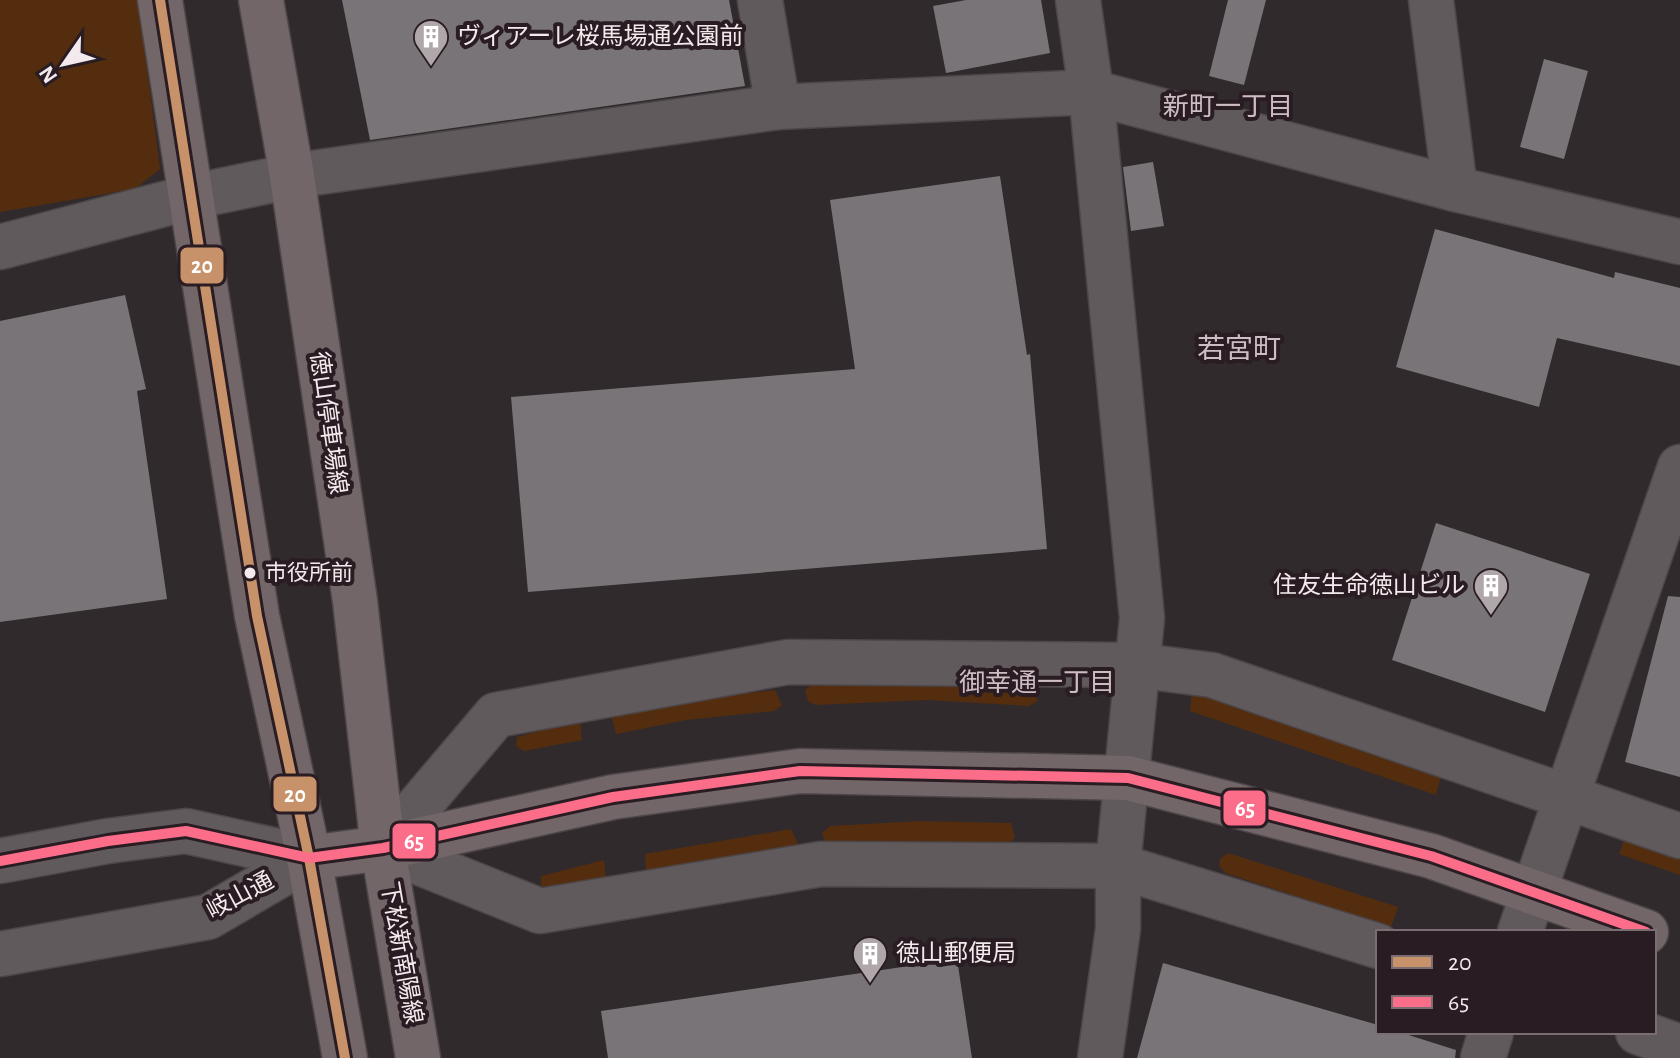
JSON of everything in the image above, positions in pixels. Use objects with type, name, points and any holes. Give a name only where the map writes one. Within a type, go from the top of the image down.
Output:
[{"type":"main road","points":[[160,0],[257,616],[309,858],[345,1058]]},
{"type":"main road","name":"徳山停車場線","points":[[261,0],[292,176],[355,601],[383,848]]},
{"type":"main road","points":[[309,858],[383,848],[613,797],[800,771],[1128,778],[1431,856],[1527,912],[1634,930]]},
{"type":"main road","name":"下松新南陽線","points":[[383,848],[418,1058]]},
{"type":"main road","points":[[1656,936],[1680,944]]},
{"type":"street","points":[[760,0],[778,107]]},
{"type":"street","points":[[1078,0],[1091,92],[1142,618],[1135,665],[1128,778],[1118,866],[1118,929],[1100,1058]]},
{"type":"street","points":[[1431,0],[1455,189]]},
{"type":"street","points":[[0,247],[191,197],[292,176],[778,107],[1091,92],[1455,189],[1680,242]]},
{"type":"street","points":[[1527,912],[1570,796],[1680,467]]},
{"type":"street","points":[[1376,945],[1118,866],[821,864],[540,911],[383,848],[496,715],[788,662],[1135,665],[1212,675],[1680,836]]},
{"type":"street","name":"岐山通","points":[[0,861],[108,841],[186,831],[309,858]]},
{"type":"street","name":"岐山通","points":[[0,954],[208,917],[309,858]]},
{"type":"street","points":[[1483,1058],[1490,1034]]},
{"type":"street","points":[[1644,1034],[1680,1047]]},
{"type":"shaded area","points":[[0,0],[138,0],[160,169],[135,189],[0,212]]},
{"type":"shaded area","points":[[813,684],[1033,686],[1038,701],[1029,706],[927,700],[815,705],[808,701],[805,690]]},
{"type":"shaded area","points":[[775,690],[782,705],[774,711],[686,720],[616,734],[611,714],[685,700]]},
{"type":"shaded area","points":[[1192,692],[1441,775],[1436,795],[1190,711]]},
{"type":"shaded area","points":[[580,720],[582,740],[524,751],[516,746],[517,737]]},
{"type":"shaded area","points":[[920,821],[1011,823],[1015,838],[1007,844],[919,841],[833,848],[826,844],[822,833],[830,826]]},
{"type":"shaded area","points":[[791,829],[798,844],[790,850],[646,872],[645,854]]},
{"type":"shaded area","points":[[1626,835],[1680,854],[1680,875],[1619,854]]},
{"type":"shaded area","points":[[1228,853],[1398,907],[1391,927],[1225,873],[1219,866],[1220,859]]},
{"type":"shaded area","points":[[604,860],[606,880],[549,891],[541,886],[541,876]]},
{"type":"building","points":[[342,0],[729,0],[745,86],[370,140]]},
{"type":"building","points":[[966,0],[1041,0],[1050,53],[946,73],[933,6]]},
{"type":"building","points":[[1228,0],[1266,0],[1244,85],[1209,76]]},
{"type":"building","points":[[1544,59],[1588,71],[1564,159],[1520,147]]},
{"type":"building","points":[[1153,162],[1164,226],[1131,231],[1123,167]]},
{"type":"building","points":[[1000,176],[1027,355],[1030,354],[1047,549],[528,592],[511,397],[855,369],[830,200]]},
{"type":"building","points":[[1435,229],[1614,278],[1615,272],[1680,288],[1680,366],[1557,338],[1539,407],[1396,367]]},
{"type":"building","points":[[125,295],[146,389],[137,391],[167,599],[0,622],[0,321]]},
{"type":"building","name":"住友生命徳山ビル","points":[[1436,523],[1590,574],[1545,712],[1392,660]]},
{"type":"building","points":[[1668,596],[1680,597],[1680,777],[1625,762]]},
{"type":"building","name":"徳山郵便局","points":[[957,959],[972,1058],[608,1058],[601,1011]]},
{"type":"building","points":[[1163,963],[1376,1024],[1376,1034],[1405,1034],[1456,1050],[1455,1058],[1137,1058]]},
{"type":"transit line","name":"20","points":[[160,0],[257,616],[309,858],[345,1058]]},
{"type":"transit line","name":"65","points":[[0,861],[108,841],[186,831],[309,858],[383,848],[613,797],[800,771],[1128,778],[1431,856],[1640,930]]},
{"type":"place","name":"ヴィアーレ桜馬場通公園前","points":[[431,68]]},
{"type":"place","name":"市役所前","points":[[250,573]]},
{"type":"place","name":"住友生命徳山ビル","points":[[1491,617]]},
{"type":"place","name":"徳山郵便局","points":[[870,985]]},
{"type":"district","name":"新町一丁目","points":[[1228,107]]},
{"type":"district","name":"若宮町","points":[[1239,350]]},
{"type":"district","name":"御幸通一丁目","points":[[1037,683]]}]
